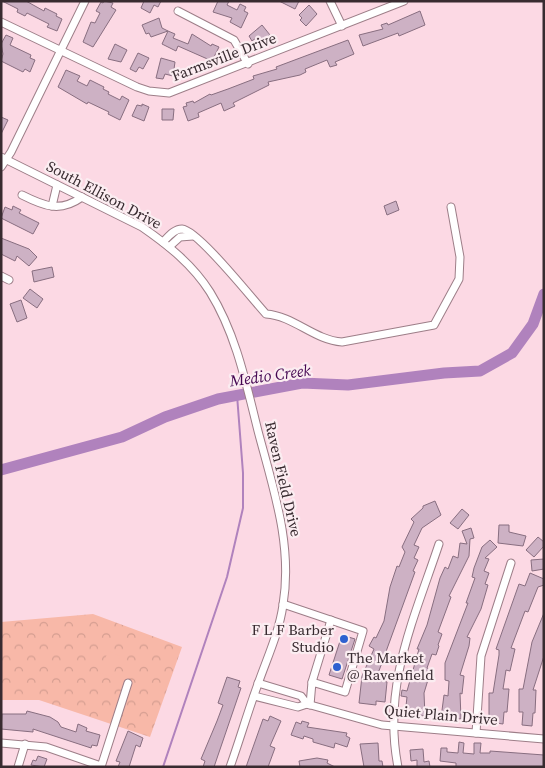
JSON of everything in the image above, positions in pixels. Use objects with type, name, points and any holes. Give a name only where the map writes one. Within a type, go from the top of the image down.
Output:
[{"type":"street","points":[[1,167],[85,1]]},
{"type":"street","points":[[330,1],[342,26]]},
{"type":"street","name":"Farmsville Drive","points":[[1,22],[137,87],[161,93],[185,88],[404,1]]},
{"type":"street","points":[[178,11],[234,40],[248,64]]},
{"type":"street","name":"South Ellison Drive","points":[[4,158],[142,227],[169,247],[195,271],[209,290],[228,327],[242,370]]},
{"type":"street","points":[[52,206],[57,185]]},
{"type":"street","points":[[22,195],[43,205],[52,206],[71,205],[82,197]]},
{"type":"street","points":[[163,242],[174,231],[180,229],[193,236],[211,252],[266,314],[283,317],[329,341],[342,342],[434,325],[459,279],[460,257],[451,207]]},
{"type":"street","points":[[169,247],[180,237],[193,236]]},
{"type":"street","points":[[1,276],[10,280]]},
{"type":"street","name":"Raven Field Drive","points":[[230,767],[276,636],[284,604],[285,544],[242,370]]},
{"type":"street","points":[[398,767],[392,715],[396,681],[439,544]]},
{"type":"street","points":[[476,733],[481,656],[511,563]]},
{"type":"street","points":[[284,604],[363,631],[345,692],[312,682]]},
{"type":"street","points":[[308,704],[312,682],[330,620]]},
{"type":"street","points":[[1,743],[46,747],[101,766],[128,682]]},
{"type":"street","name":"Quiet Plain Drive","points":[[258,683],[301,696],[308,704],[394,726],[544,738]]},
{"type":"street","name":"Quiet Plain Drive","points":[[254,696],[298,708],[308,704]]},
{"type":"street","points":[[18,767],[25,744]]},
{"type":"green space","points":[[93,614],[182,647],[150,737],[39,700],[1,700],[1,622]]},
{"type":"green space","points":[[108,651],[120,656],[112,677],[100,673]]},
{"type":"building","points":[[2,1],[26,1],[44,11],[45,8],[57,14],[56,16],[62,19],[57,31],[47,27],[49,24],[27,13],[25,16],[17,12],[18,9]]},
{"type":"building","points":[[104,1],[113,3],[111,7],[116,10],[93,47],[83,42],[91,22],[95,23],[100,13],[96,11],[101,2],[103,3]]},
{"type":"building","points":[[144,1],[161,1],[158,7],[154,5],[150,13],[141,8]]},
{"type":"building","points":[[218,1],[229,1],[227,5],[237,10],[240,4],[246,7],[244,11],[248,13],[241,28],[230,22],[232,18],[213,12]]},
{"type":"building","points":[[279,1],[299,1],[295,9]]},
{"type":"building","points":[[309,5],[317,14],[306,26],[300,20],[302,18],[299,15]]},
{"type":"building","points":[[420,11],[425,25],[399,36],[398,33],[363,46],[359,35],[383,29],[381,25],[387,23],[388,25]]},
{"type":"building","points":[[159,18],[162,28],[168,31],[151,37],[149,33],[146,34],[142,25]]},
{"type":"building","points":[[262,25],[270,35],[260,43],[256,38],[252,41],[249,36]]},
{"type":"building","points":[[168,31],[175,34],[173,38],[188,44],[192,34],[211,46],[212,44],[219,47],[212,61],[178,46],[176,51],[162,44]]},
{"type":"building","points":[[6,35],[13,38],[10,45],[31,55],[30,58],[35,60],[30,72],[25,69],[23,72],[1,61],[3,54],[1,44]]},
{"type":"building","points":[[348,40],[354,54],[335,62],[337,65],[330,67],[327,60],[305,69],[306,72],[300,75],[268,82],[269,85],[233,103],[235,106],[224,111],[221,103],[198,113],[199,117],[188,121],[183,107],[187,106],[186,103],[193,101],[194,103],[210,94],[254,79],[253,76],[277,69],[276,67]]},
{"type":"building","points":[[115,44],[127,50],[121,62],[108,59]]},
{"type":"building","points":[[138,53],[149,58],[143,69],[139,67],[136,72],[130,69]]},
{"type":"building","points":[[161,58],[175,62],[173,76],[165,74],[163,79],[156,78]]},
{"type":"building","points":[[66,70],[80,76],[77,81],[87,86],[90,80],[104,87],[103,89],[109,92],[108,94],[120,100],[122,96],[129,100],[120,120],[108,114],[109,112],[88,102],[87,104],[58,87]]},
{"type":"building","points":[[142,104],[149,107],[144,121],[132,116],[137,105],[142,106]]},
{"type":"building","points":[[162,109],[174,109],[173,120],[162,120]]},
{"type":"building","points":[[1,117],[8,120],[1,134]]},
{"type":"building","points":[[396,201],[399,210],[387,215],[384,206]]},
{"type":"building","points":[[13,206],[21,210],[19,213],[39,223],[33,234],[1,218],[5,207],[12,210]]},
{"type":"building","points":[[1,238],[29,249],[37,257],[29,266],[17,256],[15,261],[1,254]]},
{"type":"building","points":[[52,267],[54,277],[34,282],[32,271]]},
{"type":"building","points":[[30,289],[43,299],[37,308],[23,298]]},
{"type":"building","points":[[21,300],[27,318],[17,322],[10,304]]},
{"type":"building","points":[[435,501],[441,515],[422,528],[414,545],[419,547],[414,558],[418,560],[413,571],[415,572],[376,679],[387,682],[385,702],[376,701],[376,705],[359,703],[362,676],[374,649],[369,646],[374,637],[376,638],[384,621],[390,587],[397,566],[399,567],[405,552],[402,547],[414,522],[411,519],[423,506]]},
{"type":"building","points":[[462,509],[469,515],[458,529],[450,523]]},
{"type":"building","points":[[499,525],[509,525],[509,532],[526,536],[523,546],[498,543]]},
{"type":"building","points":[[471,528],[474,538],[470,539],[469,556],[449,596],[451,597],[438,632],[442,634],[439,646],[436,655],[432,654],[427,668],[431,670],[424,693],[425,716],[405,715],[407,697],[401,696],[402,690],[407,691],[419,649],[417,649],[427,625],[440,578],[445,567],[448,569],[453,556],[458,558],[460,543],[467,544],[462,531]]},
{"type":"building","points":[[538,537],[544,542],[544,546],[534,557],[526,550]]},
{"type":"building","points":[[490,540],[497,547],[485,558],[489,559],[484,571],[489,573],[485,584],[488,585],[481,609],[467,637],[470,638],[469,646],[460,675],[464,676],[462,694],[460,693],[461,719],[441,718],[444,695],[448,696],[449,681],[445,680],[445,663],[468,603],[466,603],[475,578],[472,577],[474,568],[482,547]]},
{"type":"building","points":[[544,559],[544,569],[532,571],[531,560]]},
{"type":"building","points":[[530,573],[544,579],[544,585],[538,587],[528,612],[525,611],[511,648],[515,649],[510,671],[506,670],[503,689],[509,689],[507,712],[504,712],[503,724],[489,722],[489,693],[493,693],[499,655],[499,650],[496,649],[519,584],[525,586]]},
{"type":"building","points":[[544,613],[544,656],[533,690],[536,690],[535,713],[533,713],[532,726],[522,725],[523,712],[519,712],[519,689],[523,689],[532,642]]},
{"type":"building","points":[[342,635],[355,639],[342,679],[329,675]]},
{"type":"building","points":[[227,677],[240,681],[238,687],[241,688],[214,767],[203,767],[205,761],[201,759],[223,705],[218,703]]},
{"type":"building","points":[[27,711],[50,717],[58,722],[61,727],[76,732],[78,724],[87,728],[86,731],[100,735],[97,746],[92,745],[91,748],[33,729],[33,732],[1,729],[2,714],[26,714]]},
{"type":"building","points":[[270,716],[281,721],[270,746],[275,748],[268,767],[246,767],[263,719],[268,721]]},
{"type":"building","points":[[302,721],[309,723],[307,727],[347,733],[346,736],[350,738],[347,747],[335,743],[334,748],[313,742],[313,739],[304,736],[303,739],[291,735],[296,722],[301,724]]},
{"type":"building","points":[[128,731],[143,738],[140,747],[136,745],[129,767],[118,767],[120,762],[116,761]]},
{"type":"building","points":[[459,742],[464,743],[463,753],[474,754],[474,743],[481,743],[480,753],[490,753],[490,751],[544,755],[544,767],[456,767],[456,763],[440,761],[441,748],[447,748],[447,752],[458,753]]},
{"type":"building","points":[[378,743],[379,761],[382,761],[383,767],[364,767],[360,744]]},
{"type":"building","points":[[423,749],[424,762],[429,761],[430,767],[417,767],[417,760],[411,761],[410,750]]},
{"type":"building","points":[[38,756],[47,759],[44,767],[31,765]]},
{"type":"building","points":[[317,758],[328,760],[327,763],[335,767],[300,767],[299,761]]},
{"type":"waterway","name":"Medio Creek","points":[[1,470],[122,437],[165,417],[218,399],[302,383],[348,385],[444,373],[480,371],[512,353],[533,324],[544,294]]},
{"type":"waterway","points":[[163,767],[227,577],[243,508],[243,473],[237,395]]},
{"type":"place","name":"F L F Barber Studio","points":[[344,639]]},
{"type":"place","name":"The Market @ Ravenfield","points":[[337,667]]}]
